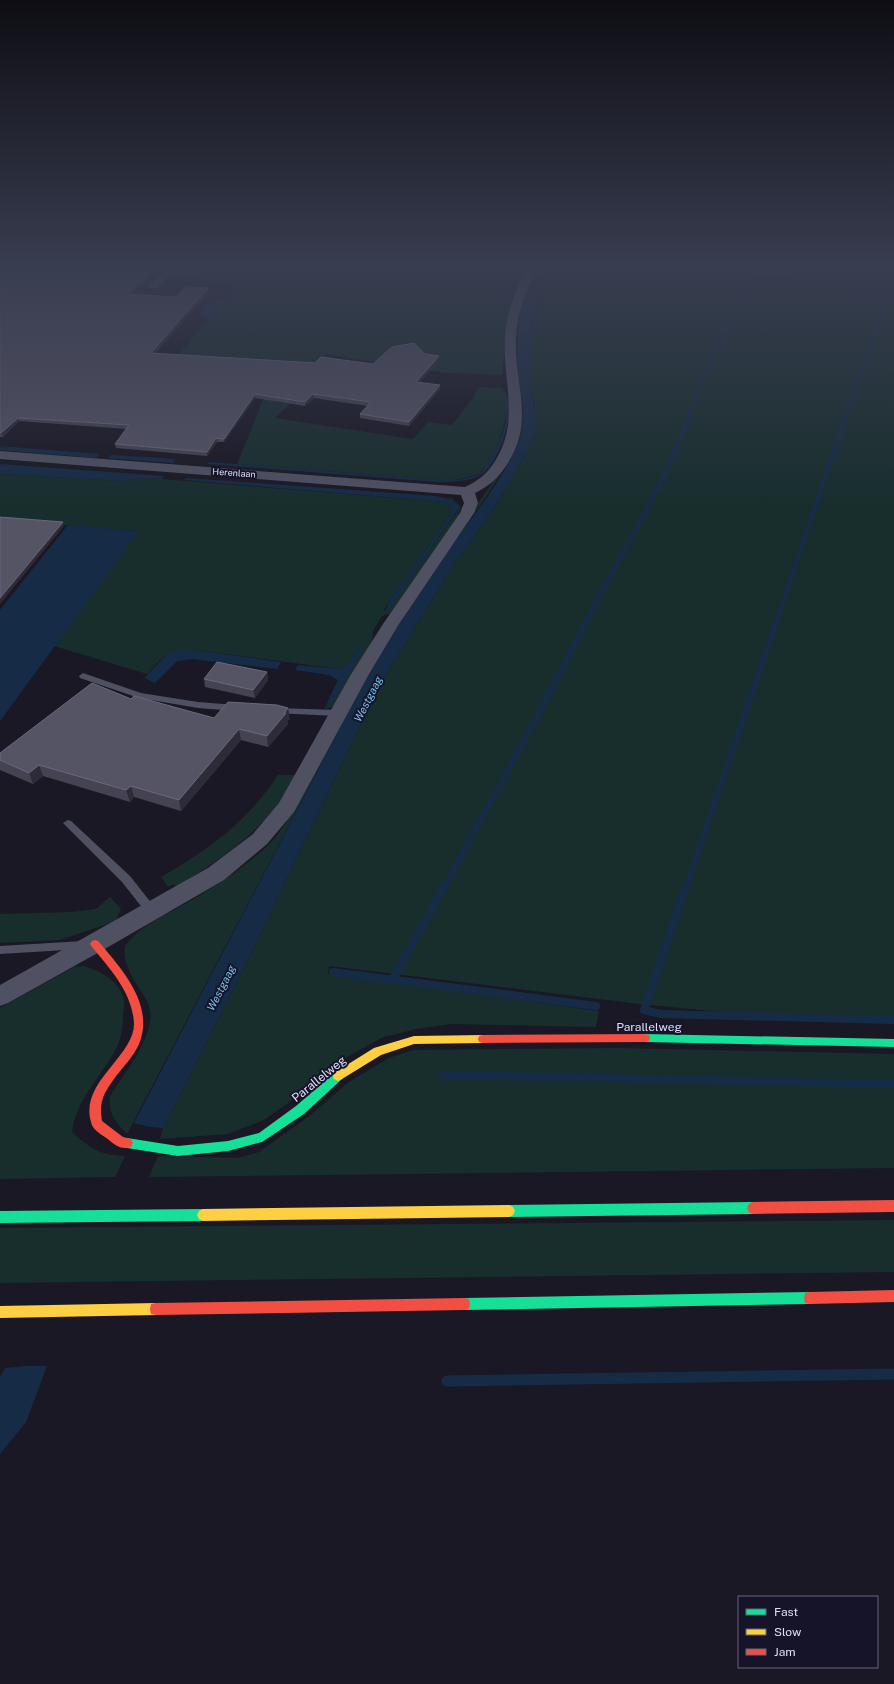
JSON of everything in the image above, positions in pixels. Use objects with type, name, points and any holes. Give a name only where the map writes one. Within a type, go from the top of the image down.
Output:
[{"type":"main road","name":"Parallelweg","points":[[95,944],[116,970],[133,996],[139,1024],[134,1043],[102,1088],[94,1108],[97,1124],[120,1142],[178,1151],[228,1146],[262,1137],[300,1110],[344,1071],[378,1051],[414,1040],[679,1038],[894,1044]]},
{"type":"main road","points":[[0,1217],[894,1206]]},
{"type":"main road","points":[[0,1312],[894,1296]]},
{"type":"street","points":[[0,996],[152,912],[216,874],[260,839],[287,807],[338,714],[391,624],[466,513],[471,503],[467,491],[488,481],[505,457],[516,431],[517,413],[510,347]]},
{"type":"street","name":"Herenlaan","points":[[0,455],[467,491]]},
{"type":"lane","points":[[83,676],[139,695],[198,705],[244,709]]},
{"type":"lane","points":[[267,711],[338,714]]},
{"type":"lane","points":[[68,823],[126,879],[152,912]]},
{"type":"lane","points":[[0,950],[95,944]]},
{"type":"green space","points":[[185,347],[505,347],[502,375],[449,373],[412,369],[327,354],[275,401],[290,404],[275,418],[413,439],[428,422],[452,425],[473,398],[478,387],[502,388],[505,396],[505,420],[502,433],[492,458],[485,467],[475,475],[449,481],[237,464],[279,361],[178,355]]},
{"type":"green space","points":[[530,347],[894,347],[894,1017],[753,1015],[640,1004],[329,966],[328,974],[599,1011],[596,1027],[451,1024],[417,1029],[383,1037],[340,1061],[295,1098],[264,1120],[228,1134],[160,1139],[163,1128],[247,962],[380,684],[451,569],[500,499],[531,445],[535,404],[530,388],[527,388],[526,384]]},
{"type":"green space","points":[[520,387],[524,424],[519,442],[514,452],[486,497],[438,565],[380,655],[349,711],[127,1134],[113,1117],[110,1107],[110,1096],[143,1043],[148,1031],[150,1010],[146,999],[130,973],[126,963],[125,946],[131,938],[155,920],[182,906],[223,881],[256,856],[282,829],[362,680],[468,517],[497,476]]},
{"type":"green space","points":[[0,474],[121,481],[144,478],[162,479],[445,502],[452,509],[450,515],[388,603],[384,610],[387,611],[459,509],[455,502],[447,498],[452,498],[461,507],[458,514],[459,515],[394,612],[382,616],[373,631],[372,646],[337,706],[324,709],[327,703],[332,704],[362,645],[346,666],[339,669],[194,650],[178,651],[167,655],[147,674],[54,646],[138,531],[0,520]]},
{"type":"green space","points":[[278,775],[300,775],[288,793],[260,825],[212,864],[176,887],[173,884],[168,887],[161,877],[179,867],[211,845],[240,821],[266,792]]},
{"type":"green space","points":[[110,897],[121,909],[116,920],[110,923],[60,940],[0,943],[0,914],[71,912],[96,909]]},
{"type":"green space","points":[[83,966],[102,973],[118,986],[124,999],[123,1025],[117,1047],[84,1098],[74,1120],[72,1132],[96,1150],[108,1154],[125,1156],[115,1177],[0,1179],[0,1008],[74,967]]},
{"type":"green space","points":[[620,1048],[894,1054],[894,1168],[149,1177],[158,1156],[238,1158],[259,1152],[308,1117],[349,1082],[389,1058],[413,1050]]},
{"type":"green space","points":[[894,1220],[894,1272],[0,1283],[0,1228]]},
{"type":"water","name":"Westgaag","points":[[517,347],[532,347],[530,384],[526,385],[527,388],[530,388],[537,417],[531,445],[500,499],[451,569],[380,684],[247,962],[163,1128],[150,1127],[134,1123],[349,711],[415,599],[502,474],[519,442],[523,424],[523,405]]},
{"type":"water","points":[[503,390],[508,397],[509,407],[508,420],[501,446],[488,468],[482,474],[472,479],[437,482],[208,464],[209,462],[442,480],[459,480],[480,473],[488,464],[496,450],[505,424],[506,407]]},
{"type":"water","points":[[0,446],[100,454],[96,458],[0,450]]},
{"type":"water","points":[[111,455],[176,459],[173,463],[108,458]]},
{"type":"water","points":[[0,464],[164,476],[162,479],[144,478],[121,481],[0,474]]},
{"type":"water","points":[[187,478],[436,496],[453,501],[459,508],[388,611],[385,612],[388,603],[450,515],[452,509],[445,502],[184,480]]},
{"type":"water","points":[[68,525],[139,531],[0,721],[0,610]]},
{"type":"water","points":[[362,645],[365,645],[332,704],[327,703],[338,680],[329,675],[295,670],[298,665],[339,669],[346,666]]},
{"type":"water","points":[[179,650],[194,650],[281,662],[277,669],[192,659],[177,661],[155,683],[144,678],[168,653]]},
{"type":"water","points":[[47,1366],[26,1422],[0,1454],[0,1377],[5,1368]]},
{"type":"building","points":[[0,347],[157,347],[151,353],[315,363],[321,357],[373,364],[394,347],[418,347],[425,354],[439,356],[416,382],[440,385],[409,422],[360,414],[371,402],[313,394],[305,402],[255,394],[224,439],[216,438],[207,452],[115,444],[129,425],[18,418],[0,433]]},
{"type":"building","points":[[0,517],[63,522],[0,598]]},
{"type":"building","points":[[217,662],[267,672],[253,690],[204,679]]},
{"type":"building","points":[[92,683],[131,699],[134,696],[214,718],[228,702],[277,705],[288,708],[284,713],[286,713],[267,736],[239,729],[179,800],[131,786],[126,790],[39,765],[29,773],[0,760],[0,753]]},
{"type":"waterway","points":[[697,393],[717,347]]},
{"type":"waterway","points":[[844,422],[870,347]]},
{"type":"waterway","points":[[686,422],[696,397]]},
{"type":"waterway","points":[[585,623],[666,473],[687,421]]},
{"type":"waterway","points":[[776,623],[845,421]]},
{"type":"waterway","points":[[444,887],[531,728],[586,622]]},
{"type":"waterway","points":[[686,887],[776,622]]},
{"type":"waterway","points":[[393,979],[444,886]]},
{"type":"waterway","points":[[686,886],[644,1010],[661,1014],[894,1020]]},
{"type":"waterway","points":[[333,972],[596,1006]]},
{"type":"waterway","points":[[443,1075],[894,1084]]},
{"type":"waterway","points":[[447,1381],[894,1374]]},
{"type":"traffic: fast","points":[[645,1038],[894,1043]]},
{"type":"traffic: fast","points":[[127,1143],[178,1151],[228,1146],[262,1137],[300,1110],[338,1076]]},
{"type":"traffic: fast","points":[[509,1211],[753,1208]]},
{"type":"traffic: fast","points":[[0,1217],[203,1215]]},
{"type":"traffic: fast","points":[[464,1304],[810,1298]]},
{"type":"traffic: slow","points":[[338,1076],[378,1051],[414,1040],[483,1039]]},
{"type":"traffic: slow","points":[[203,1215],[509,1211]]},
{"type":"traffic: slow","points":[[0,1312],[156,1309]]},
{"type":"traffic: jam","points":[[95,944],[117,970],[133,996],[139,1024],[134,1043],[102,1087],[94,1108],[97,1124],[120,1142],[127,1143]]},
{"type":"traffic: jam","points":[[483,1039],[645,1038]]},
{"type":"traffic: jam","points":[[753,1208],[894,1206]]},
{"type":"traffic: jam","points":[[810,1298],[894,1296]]},
{"type":"traffic: jam","points":[[156,1309],[464,1304]]}]
